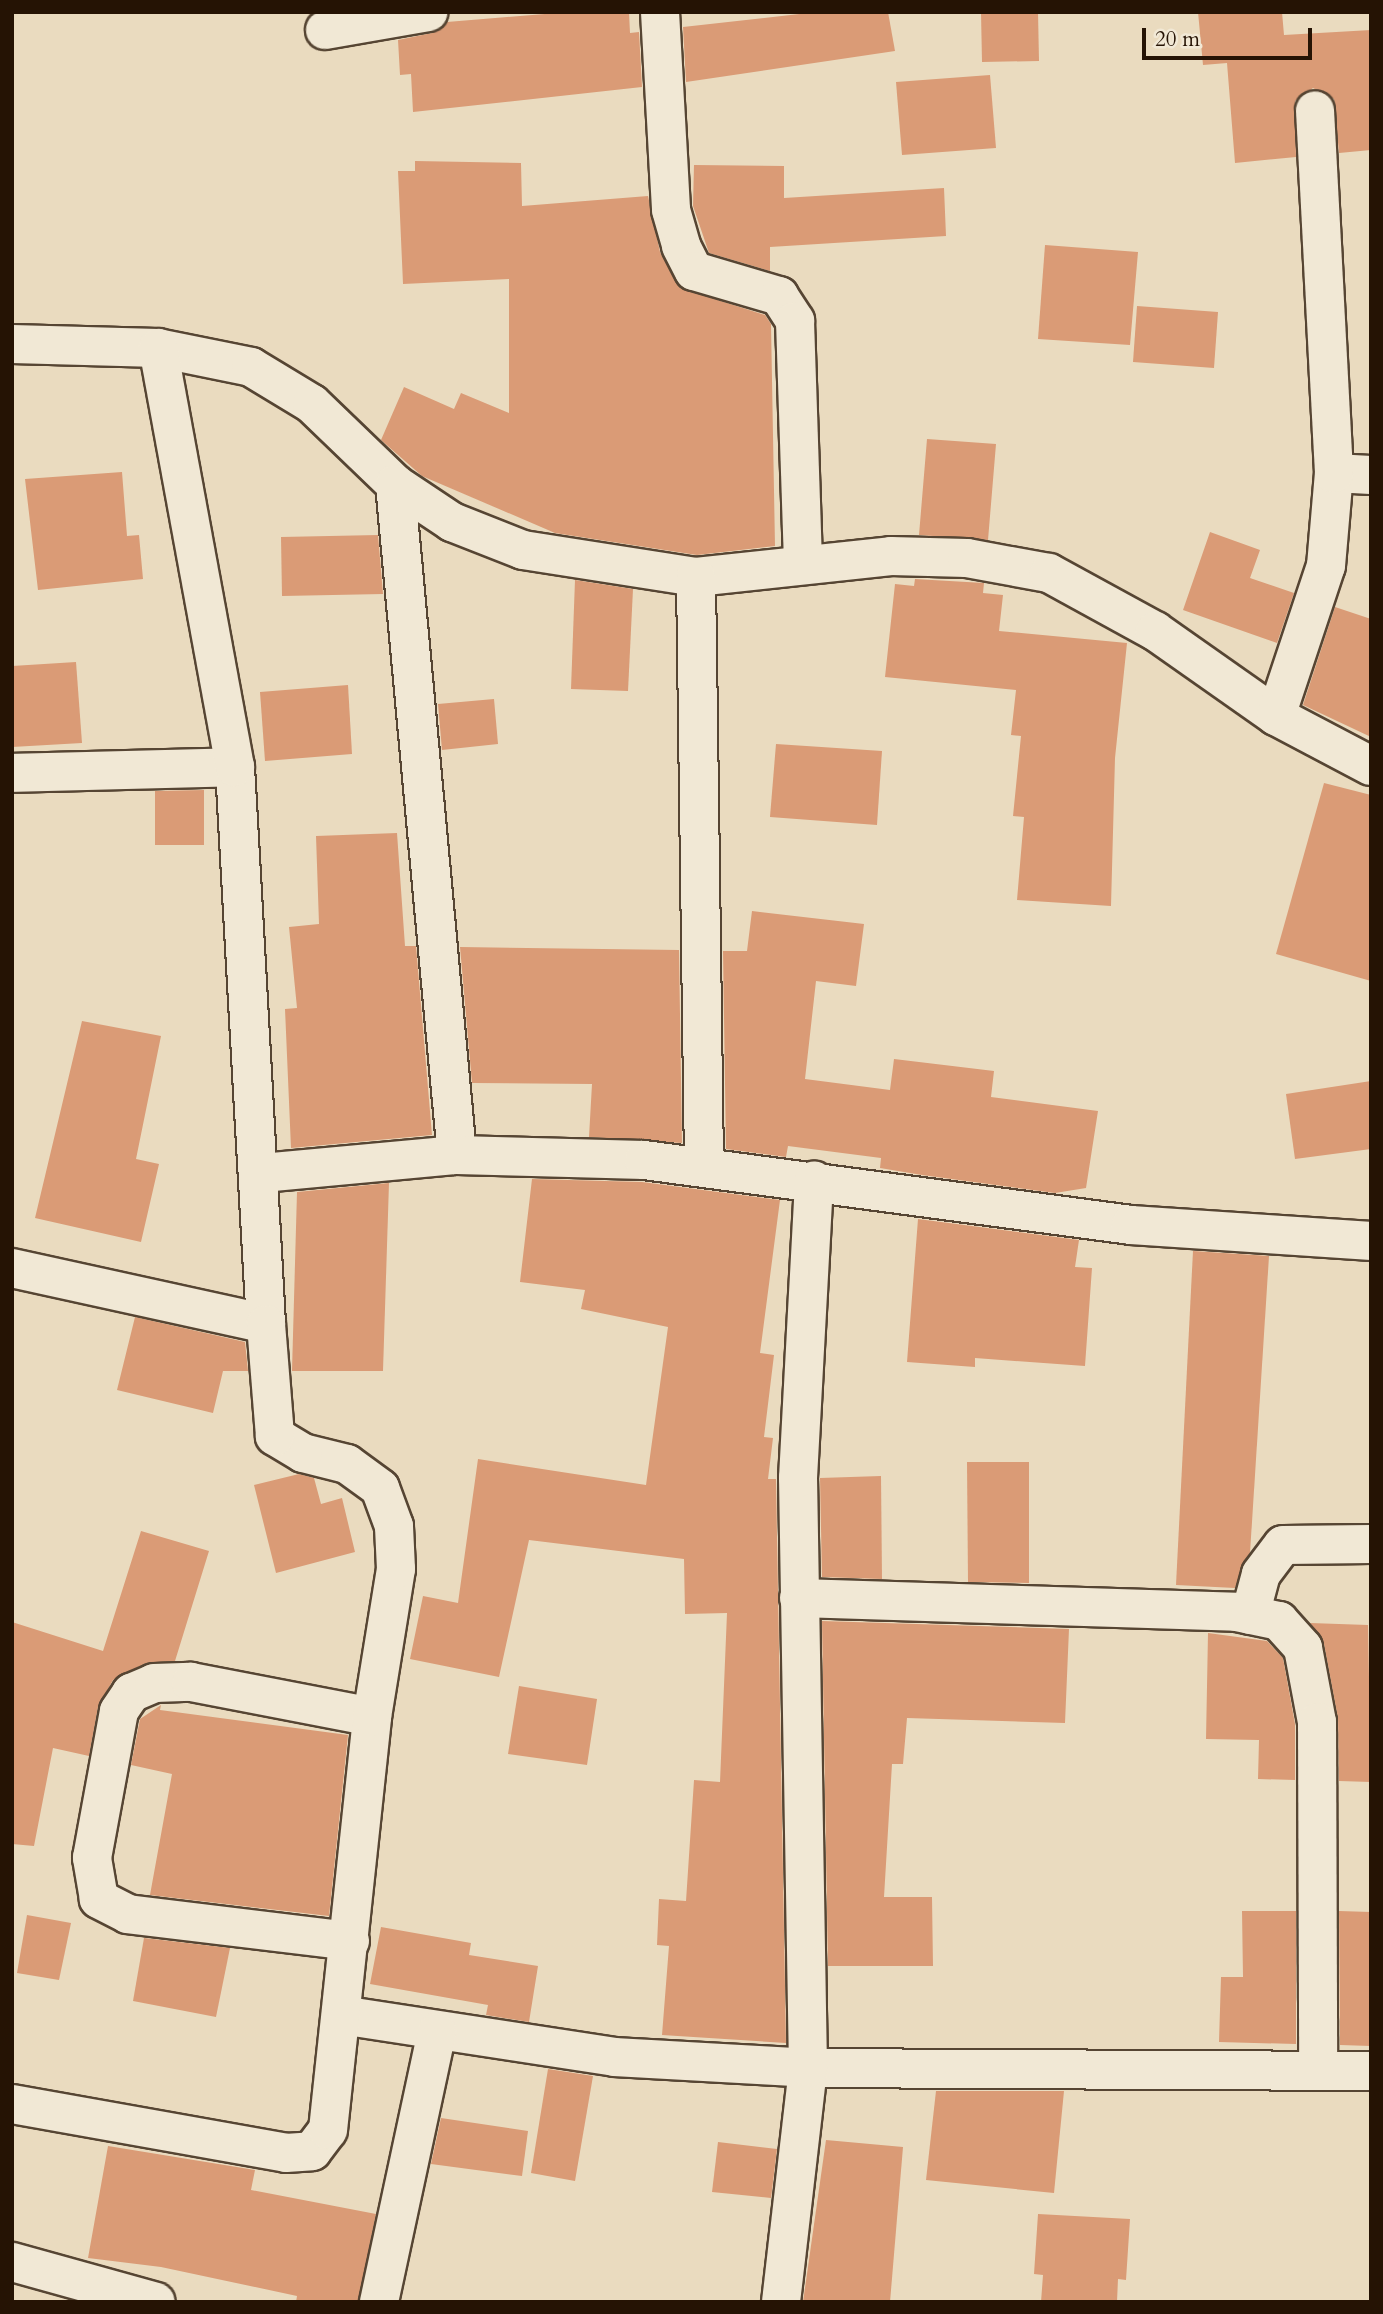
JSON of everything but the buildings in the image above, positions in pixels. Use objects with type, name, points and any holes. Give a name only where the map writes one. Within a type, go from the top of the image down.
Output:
[{"type":"street","points":[[326,30],[428,12]]},
{"type":"street","points":[[660,12],[671,210],[681,246],[694,271],[779,296],[795,321],[803,564]]},
{"type":"street","points":[[1276,716],[1326,566],[1352,474],[1315,110]]},
{"type":"street","points":[[12,344],[158,348],[251,367],[312,404],[395,484],[453,522],[523,550],[696,577],[891,556],[967,558],[1049,573],[1155,631],[1276,716],[1371,766]]},
{"type":"street","points":[[12,2104],[286,2153],[312,2151],[327,2130],[350,1941],[372,1717],[396,1569],[394,1527],[380,1489],[347,1464],[303,1453],[275,1436],[266,1324],[262,1173],[235,767],[158,348]]},
{"type":"street","points":[[395,484],[457,1155]]},
{"type":"street","points":[[696,577],[704,1167]]},
{"type":"street","points":[[12,773],[235,767]]},
{"type":"street","points":[[262,1173],[457,1155],[704,1167],[1131,1225],[1371,1241]]},
{"type":"street","points":[[781,2302],[808,2068],[798,1478],[814,1180]]},
{"type":"street","points":[[12,1268],[266,1324]]},
{"type":"street","points":[[1250,1615],[1261,1574],[1283,1545],[1371,1544]]},
{"type":"street","points":[[799,1598],[1250,1615],[1279,1621],[1303,1648],[1312,1679],[1318,2070]]},
{"type":"street","points":[[350,1941],[128,1914],[99,1899],[92,1858],[120,1711],[131,1693],[154,1683],[191,1682],[372,1717]]},
{"type":"street","points":[[341,2015],[437,2032],[614,2057],[808,2068],[1371,2071]]},
{"type":"street","points":[[379,2302],[437,2032]]},
{"type":"street","points":[[12,2262],[156,2302]]}]
